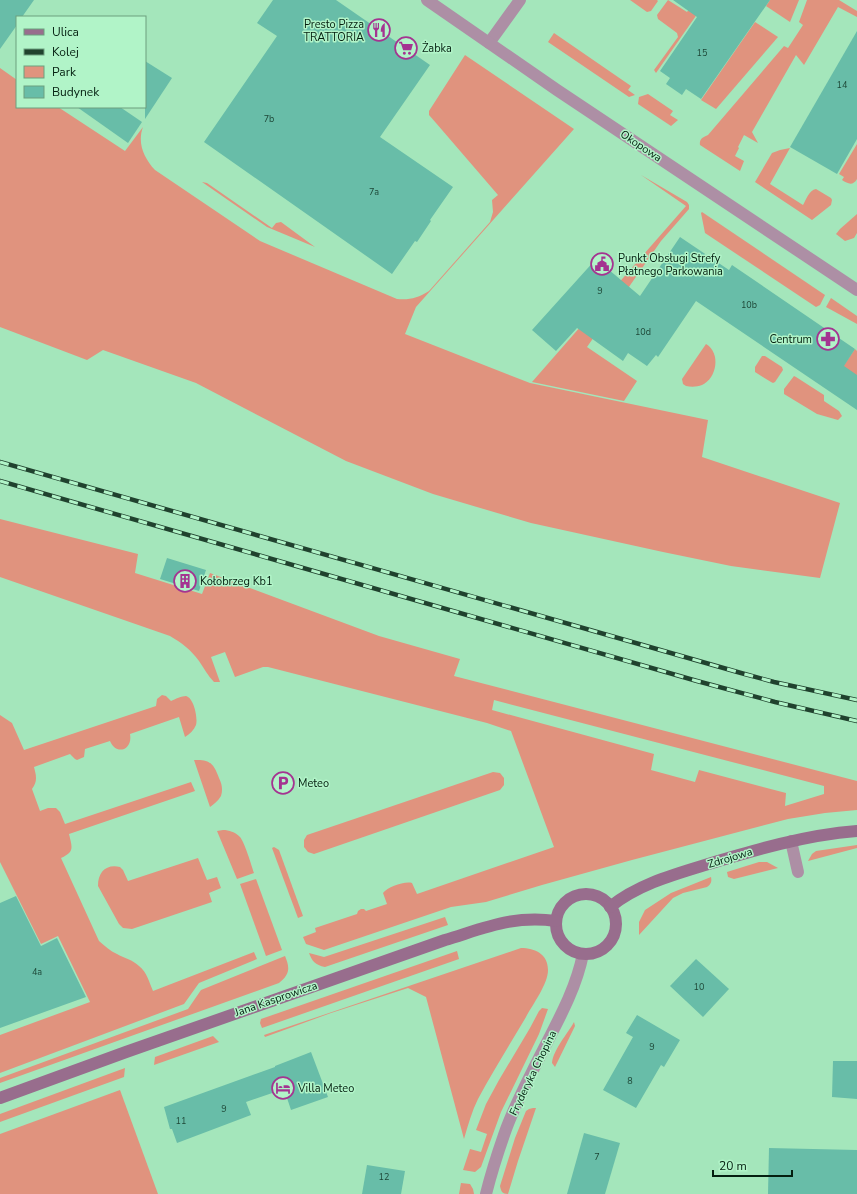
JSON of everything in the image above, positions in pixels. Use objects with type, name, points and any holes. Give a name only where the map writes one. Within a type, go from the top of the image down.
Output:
[{"type":"street","name":"Okopowa","points":[[427,0],[563,94],[857,290]]},
{"type":"street","points":[[489,43],[520,0]]},
{"type":"street","name":"Zdrojowa","points":[[610,907],[622,898],[648,885],[678,873],[791,841],[825,834],[857,831]]},
{"type":"street","points":[[791,841],[798,872]]},
{"type":"street","points":[[590,894],[605,901],[610,907],[615,918],[615,931],[610,942],[604,947],[591,953],[583,954],[576,952],[563,943],[556,929],[556,921],[562,906],[568,900],[574,896],[590,894]]},
{"type":"street","name":"Jana Kasprowicza","points":[[0,1098],[126,1052],[445,940],[492,925],[532,919],[556,921]]},
{"type":"street","name":"Fryderyka Chopina","points":[[486,1194],[504,1134],[521,1095],[575,985],[583,954]]},
{"type":"green space","points":[[630,0],[658,1],[651,11],[647,12]]},
{"type":"green space","points":[[668,0],[687,12],[696,0],[707,0],[656,73],[654,70],[678,37],[677,33],[658,19],[657,15]]},
{"type":"green space","points":[[770,0],[799,0],[790,22],[766,6]]},
{"type":"green space","points":[[807,0],[839,0],[857,11],[857,17],[838,7],[804,65],[796,55],[752,132],[758,143],[744,135],[738,147],[739,148],[735,156],[744,161],[740,171],[700,145],[700,141],[703,137],[708,135],[784,46],[788,48],[803,25],[799,22]]},
{"type":"green space","points":[[755,22],[778,37],[716,109],[701,100]]},
{"type":"green space","points":[[554,33],[631,86],[628,90],[635,95],[629,97],[548,42]]},
{"type":"green space","points":[[465,55],[574,129],[416,307],[405,334],[530,383],[708,420],[702,457],[840,503],[820,578],[731,566],[663,552],[531,523],[433,494],[346,461],[196,383],[103,350],[87,360],[0,327],[0,68],[16,79],[16,108],[60,108],[125,151],[143,127],[141,133],[141,144],[145,155],[155,170],[260,241],[397,299],[414,298],[429,291],[490,222],[493,212],[492,200],[498,195],[429,115],[429,111]]},
{"type":"green space","points":[[648,94],[673,111],[670,115],[678,120],[671,126],[638,104],[639,97]]},
{"type":"green space","points":[[857,144],[857,179],[854,183],[848,183],[842,180],[844,177],[839,174]]},
{"type":"green space","points":[[790,148],[770,184],[803,205],[810,193],[816,189],[831,198],[831,205],[812,220],[755,182],[772,153]]},
{"type":"green space","points":[[641,175],[687,202],[689,209],[661,241],[587,347],[637,381],[624,401],[532,382],[686,206]]},
{"type":"green space","points":[[202,182],[207,183],[272,228],[276,223],[281,222],[315,247],[267,227]]},
{"type":"green space","points":[[702,212],[825,295],[820,305],[816,307],[705,233]]},
{"type":"green space","points":[[857,214],[857,233],[854,238],[845,241],[836,234]]},
{"type":"green space","points":[[831,298],[857,316],[857,324],[826,307]]},
{"type":"green space","points":[[706,344],[714,353],[714,371],[707,382],[702,385],[694,387],[686,386],[683,384],[682,379]]},
{"type":"green space","points":[[855,349],[857,351],[857,378],[842,368]]},
{"type":"green space","points":[[762,356],[765,356],[782,367],[783,370],[773,383],[755,372],[755,367]]},
{"type":"green space","points":[[794,376],[824,395],[824,401],[839,411],[842,416],[838,420],[817,414],[784,394],[784,389]]},
{"type":"green space","points":[[0,519],[138,554],[135,573],[202,594],[210,573],[379,636],[460,659],[454,676],[857,781],[857,810],[788,819],[632,860],[486,902],[451,907],[324,950],[306,944],[303,937],[316,932],[315,928],[357,914],[361,909],[366,911],[387,904],[383,893],[392,887],[405,883],[412,883],[417,894],[554,847],[511,731],[487,723],[268,667],[263,667],[235,677],[225,652],[211,657],[220,682],[214,682],[193,653],[170,636],[0,577]],"holes":[[[494,700],[824,786],[824,794],[785,806],[786,793],[699,770],[695,782],[651,770],[654,754],[492,710]]]},
{"type":"green space","points":[[162,695],[166,696],[171,701],[186,696],[191,700],[196,713],[196,725],[192,732],[187,736],[185,737],[179,717],[130,734],[129,744],[123,749],[120,750],[116,748],[110,741],[85,749],[84,757],[77,760],[70,754],[34,767],[36,781],[32,789],[40,811],[48,808],[56,808],[60,812],[65,824],[191,782],[195,791],[69,834],[71,849],[69,854],[61,858],[99,941],[112,951],[134,962],[142,968],[148,977],[153,991],[254,952],[257,959],[199,983],[184,1004],[0,1073],[0,1035],[90,1002],[58,936],[41,944],[0,862],[0,715],[12,723],[24,750],[156,706],[157,699]]},
{"type":"green space","points":[[194,760],[204,760],[211,763],[221,782],[221,796],[210,807]]},
{"type":"green space","points":[[493,772],[500,773],[504,778],[504,785],[500,790],[314,854],[308,852],[304,847],[304,840],[307,835]]},
{"type":"green space","points":[[223,830],[232,832],[240,837],[246,849],[254,873],[237,879],[217,831]]},
{"type":"green space","points":[[857,845],[857,848],[808,861],[812,854],[816,851]]},
{"type":"green space","points":[[274,847],[279,850],[303,916],[298,918],[272,848]]},
{"type":"green space","points":[[198,858],[207,880],[217,877],[221,888],[209,893],[212,902],[132,929],[123,928],[119,924],[98,886],[101,873],[107,868],[115,866],[120,867],[128,881]]},
{"type":"green space","points":[[759,862],[767,862],[778,868],[734,879],[728,877],[727,872]]},
{"type":"green space","points":[[711,877],[711,883],[707,887],[683,893],[673,898],[639,935],[639,922],[645,910],[671,893]]},
{"type":"green space","points":[[256,879],[282,950],[266,956],[240,884]]},
{"type":"green space","points":[[445,917],[448,925],[325,967],[314,962],[309,953],[324,957]]},
{"type":"green space","points":[[521,948],[531,949],[543,956],[546,960],[548,970],[546,981],[540,994],[478,1099],[464,1139],[426,997],[408,988],[331,1013],[265,1037],[264,1035]]},
{"type":"green space","points":[[457,951],[459,959],[262,1028],[260,1023],[261,1019]]},
{"type":"green space","points":[[285,956],[288,964],[288,971],[279,983],[0,1083],[0,1078],[188,1009],[201,990]]},
{"type":"green space","points":[[542,1008],[548,1009],[539,1034],[501,1112],[481,1167],[475,1172],[463,1170],[470,1149],[481,1152],[487,1134],[476,1130],[486,1104]]},
{"type":"green space","points":[[574,1022],[575,1026],[555,1067],[552,1063],[555,1053]]},
{"type":"green space","points":[[213,1036],[219,1042],[154,1065],[155,1057]]},
{"type":"green space","points":[[125,1068],[124,1077],[0,1122],[0,1114]]},
{"type":"green space","points":[[120,1090],[158,1194],[0,1194],[0,1134]]},
{"type":"green space","points":[[536,1108],[508,1194],[503,1193],[500,1186],[515,1138],[526,1111]]},
{"type":"green space","points":[[461,1183],[470,1184],[474,1194],[459,1194]]},
{"type":"building","points":[[0,0],[34,0],[23,16],[16,16],[16,26],[0,49]]},
{"type":"building","points":[[273,0],[336,0],[430,65],[380,137],[453,187],[417,242],[415,241],[392,274],[204,142],[277,36],[257,23]]},
{"type":"building","points":[[673,0],[770,0],[701,99],[686,89],[682,95],[666,84],[670,78],[660,71],[697,17]]},
{"type":"building","points":[[857,31],[857,139],[837,174],[790,147]]},
{"type":"building","points":[[146,62],[172,78],[145,119],[146,108]]},
{"type":"building","points":[[78,108],[121,108],[142,122],[128,143]]},
{"type":"building","points":[[680,237],[729,270],[732,265],[855,349],[844,366],[857,375],[857,410],[696,301],[658,357],[656,355],[647,366],[628,353],[623,361],[577,328],[556,351],[532,330],[596,259],[640,296]]},
{"type":"building","name":"Kołobrzeg Kb1","points":[[167,558],[206,570],[199,591],[160,579]]},
{"type":"building","points":[[16,896],[41,946],[57,938],[86,997],[0,1028],[0,903]]},
{"type":"building","points":[[696,959],[729,989],[703,1017],[670,986]]},
{"type":"building","points":[[637,1015],[680,1040],[664,1067],[661,1065],[636,1108],[603,1090],[633,1037],[626,1033]]},
{"type":"building","points":[[311,1052],[328,1097],[291,1110],[284,1089],[246,1102],[251,1115],[177,1143],[172,1129],[170,1129],[164,1107],[275,1067]]},
{"type":"building","points":[[833,1061],[857,1061],[857,1099],[832,1097]]},
{"type":"building","points":[[584,1133],[620,1143],[605,1194],[567,1194]]},
{"type":"building","points":[[769,1148],[857,1150],[857,1194],[768,1194]]},
{"type":"building","points":[[367,1165],[405,1171],[401,1194],[362,1194]]},
{"type":"railway","points":[[0,462],[741,673],[774,682],[857,700]]},
{"type":"railway","points":[[0,481],[697,681],[775,702],[857,721]]},
{"type":"place","name":"Presto Pizza TRATTORIA","points":[[379,30]]},
{"type":"place","name":"Żabka","points":[[406,48]]},
{"type":"place","name":"Punkt Obsługi Strefy Płatnego Parkowania","points":[[602,264]]},
{"type":"place","name":"Centrum","points":[[828,339]]},
{"type":"place","name":"Kołobrzeg Kb1","points":[[185,581]]},
{"type":"place","name":"Meteo","points":[[283,783]]},
{"type":"place","name":"Villa Meteo","points":[[283,1088]]}]
